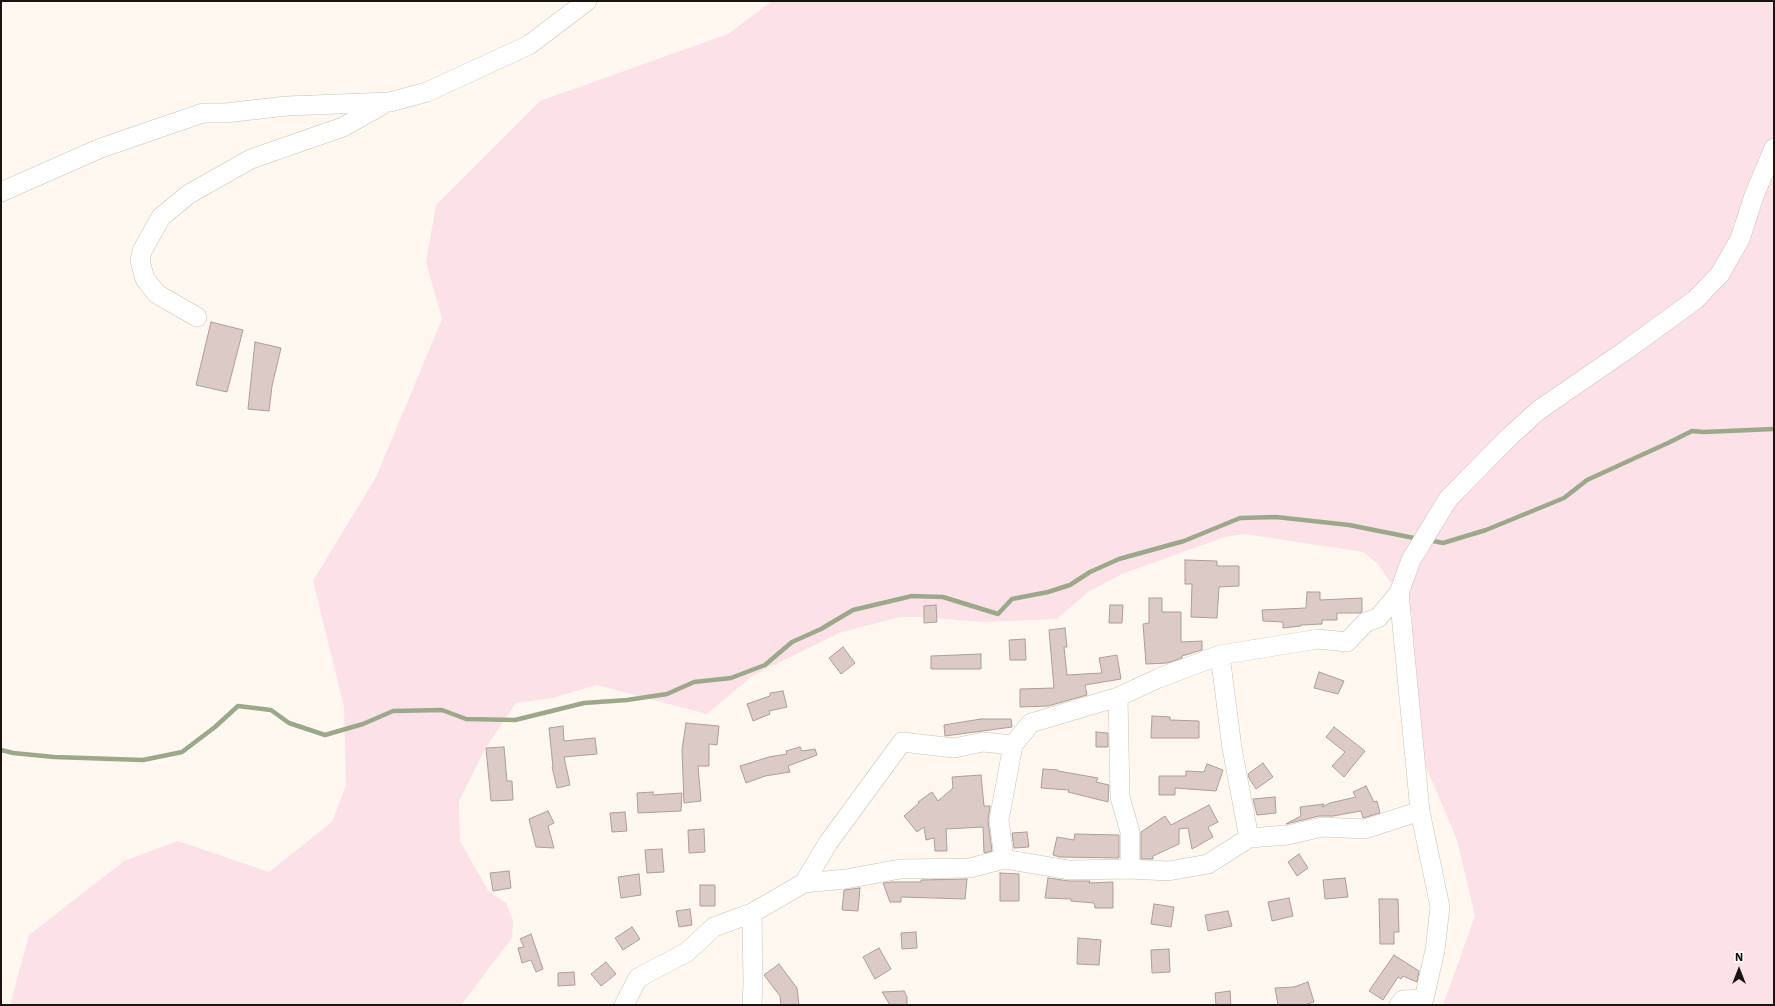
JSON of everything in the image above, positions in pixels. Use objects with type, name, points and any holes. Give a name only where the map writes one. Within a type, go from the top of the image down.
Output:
[{"type":"street","points":[[197,317],[157,294],[145,279],[140,261],[142,251],[161,217],[189,194],[252,159],[343,127],[390,102],[427,92],[529,45],[587,1]]},
{"type":"street","points":[[1,192],[101,148],[203,113],[225,113],[286,106],[390,102]]},
{"type":"street","points":[[1004,859],[999,820],[1013,745],[1031,723],[1118,697],[1159,678],[1220,655],[1318,639],[1347,642],[1366,622],[1378,618],[1399,593],[1411,560],[1428,530],[1448,499],[1475,470],[1539,410],[1695,300],[1720,274],[1740,239],[1754,196],[1774,148]]},
{"type":"street","points":[[1399,593],[1420,811],[1440,907],[1435,950],[1424,999],[1403,1000],[1399,1005]]},
{"type":"street","points":[[1220,655],[1232,748],[1249,838]]},
{"type":"street","points":[[1118,697],[1120,797],[1130,832],[1130,869]]},
{"type":"street","points":[[804,883],[828,843],[902,742],[954,748],[983,742],[1013,745]]},
{"type":"street","points":[[624,1005],[638,978],[686,952],[714,927],[752,913],[804,883],[846,879],[900,870],[970,868],[1004,859],[1070,870],[1130,869],[1168,871],[1208,864],[1249,838],[1288,835],[1322,827],[1365,829],[1420,811]]},
{"type":"street","points":[[752,913],[752,1005]]},
{"type":"shaded area","points":[[772,1],[1774,1],[1774,1005],[1443,1005],[1475,916],[1457,840],[1418,748],[1410,690],[1412,614],[1378,564],[1363,552],[1245,534],[1225,537],[1122,574],[1088,592],[1057,619],[981,622],[921,617],[900,617],[839,633],[752,676],[707,714],[597,685],[552,698],[516,703],[485,749],[459,801],[460,841],[489,892],[506,903],[513,920],[512,938],[461,1005],[10,1005],[29,935],[124,861],[178,841],[269,872],[332,822],[346,785],[344,707],[313,581],[376,477],[442,319],[426,262],[436,205],[540,101],[728,34]]},
{"type":"building","points":[[211,322],[243,330],[227,392],[196,385]]},
{"type":"building","points":[[255,342],[281,348],[272,386],[269,411],[248,409]]},
{"type":"building","points":[[1185,560],[1217,561],[1217,566],[1239,566],[1239,586],[1219,587],[1217,618],[1191,617],[1192,584],[1185,584]]},
{"type":"building","points":[[1307,592],[1320,592],[1320,600],[1362,598],[1362,612],[1337,613],[1337,620],[1322,620],[1322,624],[1283,628],[1283,622],[1263,621],[1262,610],[1306,608]]},
{"type":"building","points":[[1149,598],[1162,598],[1162,612],[1181,612],[1181,642],[1202,641],[1202,650],[1182,656],[1182,658],[1167,663],[1146,664],[1143,624],[1149,623]]},
{"type":"building","points":[[936,605],[937,622],[924,623],[924,606]]},
{"type":"building","points":[[1110,605],[1123,605],[1122,623],[1109,623]]},
{"type":"building","points":[[1065,628],[1067,647],[1064,647],[1067,675],[1102,673],[1099,658],[1117,655],[1121,679],[1085,685],[1087,695],[1048,706],[1020,707],[1020,689],[1054,688],[1049,630]]},
{"type":"building","points":[[1025,639],[1026,660],[1010,660],[1009,640]]},
{"type":"building","points":[[843,647],[855,663],[841,674],[829,658]]},
{"type":"building","points":[[981,654],[981,669],[931,669],[931,656]]},
{"type":"building","points":[[1319,672],[1344,681],[1338,694],[1314,688]]},
{"type":"building","points":[[783,691],[787,707],[769,711],[770,714],[753,721],[747,704],[770,696],[770,693]]},
{"type":"building","points":[[1152,716],[1170,717],[1170,720],[1199,721],[1199,738],[1151,738]]},
{"type":"building","points":[[981,719],[1011,719],[1012,727],[945,736],[944,725]]},
{"type":"building","points":[[686,723],[719,726],[717,745],[709,744],[709,766],[698,766],[701,801],[684,803],[682,750]]},
{"type":"building","points":[[563,726],[564,741],[595,738],[597,754],[564,757],[570,785],[557,788],[552,767],[549,728]]},
{"type":"building","points":[[1334,727],[1365,751],[1344,777],[1332,766],[1345,752],[1326,737]]},
{"type":"building","points":[[1096,732],[1108,733],[1108,747],[1096,747]]},
{"type":"building","points":[[504,747],[507,781],[512,781],[513,800],[491,801],[486,748]]},
{"type":"building","points":[[800,747],[802,751],[815,749],[817,755],[788,766],[790,772],[765,776],[746,783],[740,766],[769,757],[787,754],[786,751]]},
{"type":"building","points":[[1263,763],[1273,777],[1256,789],[1248,774]]},
{"type":"building","points":[[1207,764],[1223,770],[1216,791],[1175,788],[1175,795],[1159,795],[1159,776],[1186,776],[1186,771],[1204,772]]},
{"type":"building","points":[[1043,769],[1058,770],[1098,778],[1096,782],[1109,785],[1108,802],[1068,792],[1069,790],[1041,788]]},
{"type":"building","points":[[981,775],[984,806],[990,806],[988,821],[992,851],[984,853],[983,827],[946,829],[947,851],[935,851],[934,838],[926,840],[924,827],[917,832],[904,816],[919,803],[918,802],[932,792],[938,801],[953,788],[952,777]]},
{"type":"building","points":[[1366,786],[1374,802],[1377,801],[1380,813],[1363,818],[1361,811],[1333,816],[1319,816],[1286,824],[1301,816],[1300,807],[1324,804],[1322,807],[1330,803],[1356,797],[1353,792]]},
{"type":"building","points":[[653,792],[653,795],[682,793],[681,811],[638,813],[637,793]]},
{"type":"building","points":[[1275,797],[1276,813],[1257,815],[1253,799]]},
{"type":"building","points":[[1209,805],[1218,822],[1208,827],[1213,837],[1192,849],[1188,828],[1179,829],[1179,844],[1153,856],[1153,859],[1141,859],[1141,832],[1165,816],[1171,825]]},
{"type":"building","points":[[548,811],[554,823],[548,826],[554,848],[536,847],[529,819]]},
{"type":"building","points":[[625,812],[627,831],[612,832],[610,813]]},
{"type":"building","points":[[704,829],[705,852],[689,853],[688,830]]},
{"type":"building","points":[[1027,832],[1029,847],[1014,848],[1012,833]]},
{"type":"building","points":[[1075,834],[1119,835],[1119,858],[1060,857],[1053,855],[1057,837],[1074,840]]},
{"type":"building","points":[[662,849],[664,872],[647,873],[645,850]]},
{"type":"building","points":[[1299,854],[1308,868],[1297,876],[1288,862]]},
{"type":"building","points":[[509,871],[511,888],[493,891],[490,873]]},
{"type":"building","points":[[1000,873],[1019,874],[1019,901],[1000,901]]},
{"type":"building","points":[[639,874],[641,895],[621,898],[618,877]]},
{"type":"building","points":[[1048,878],[1069,881],[1090,881],[1089,883],[1113,882],[1113,908],[1095,908],[1094,903],[1071,901],[1071,899],[1045,898]]},
{"type":"building","points":[[1345,878],[1348,897],[1325,899],[1323,880]]},
{"type":"building","points":[[967,879],[965,899],[901,897],[901,902],[890,902],[883,883],[921,882],[921,880]]},
{"type":"building","points":[[700,885],[715,885],[715,906],[700,906]]},
{"type":"building","points":[[860,888],[858,911],[842,910],[844,890]]},
{"type":"building","points":[[1289,898],[1293,916],[1272,921],[1268,902]]},
{"type":"building","points":[[1379,899],[1398,899],[1399,932],[1394,932],[1394,944],[1380,944]]},
{"type":"building","points":[[1154,904],[1174,907],[1171,927],[1151,924]]},
{"type":"building","points":[[690,909],[692,925],[679,927],[676,911]]},
{"type":"building","points":[[1228,911],[1232,926],[1208,931],[1205,915]]},
{"type":"building","points":[[632,927],[640,939],[623,950],[615,938]]},
{"type":"building","points":[[916,932],[917,948],[902,949],[901,933]]},
{"type":"building","points":[[531,934],[543,969],[536,972],[531,960],[522,963],[518,948],[524,947],[520,939]]},
{"type":"building","points":[[1078,938],[1101,940],[1099,965],[1077,964]]},
{"type":"building","points":[[879,948],[891,969],[875,979],[863,957]]},
{"type":"building","points":[[1169,949],[1170,972],[1152,973],[1151,950]]},
{"type":"building","points":[[1394,955],[1419,971],[1417,982],[1403,976],[1401,979],[1398,977],[1383,1000],[1369,991]]},
{"type":"building","points":[[606,962],[616,974],[601,986],[591,974]]},
{"type":"building","points":[[779,964],[797,988],[799,1005],[781,1005],[780,996],[764,975]]},
{"type":"building","points":[[574,972],[575,985],[558,986],[558,973]]},
{"type":"building","points":[[1308,982],[1314,1002],[1304,1005],[1278,1005],[1275,988],[1294,987]]},
{"type":"building","points":[[904,991],[907,997],[907,1005],[890,1005],[882,992]]},
{"type":"building","points":[[1230,991],[1231,1005],[1216,1005],[1215,993]]},
{"type":"waterway","points":[[1428,540],[1443,543],[1486,530],[1564,498],[1587,480],[1692,431],[1704,432],[1774,429]]},
{"type":"waterway","points":[[1,750],[13,753],[54,757],[143,760],[182,752],[215,727],[238,706],[271,710],[289,723],[325,735],[363,724],[393,711],[442,710],[466,719],[515,720],[584,703],[627,700],[667,694],[694,682],[731,678],[765,665],[792,642],[821,629],[853,610],[912,596],[943,597],[998,614],[1012,599],[1048,592],[1070,585],[1090,572],[1119,559],[1184,541],[1240,518],[1276,517],[1349,525],[1419,539]]}]
